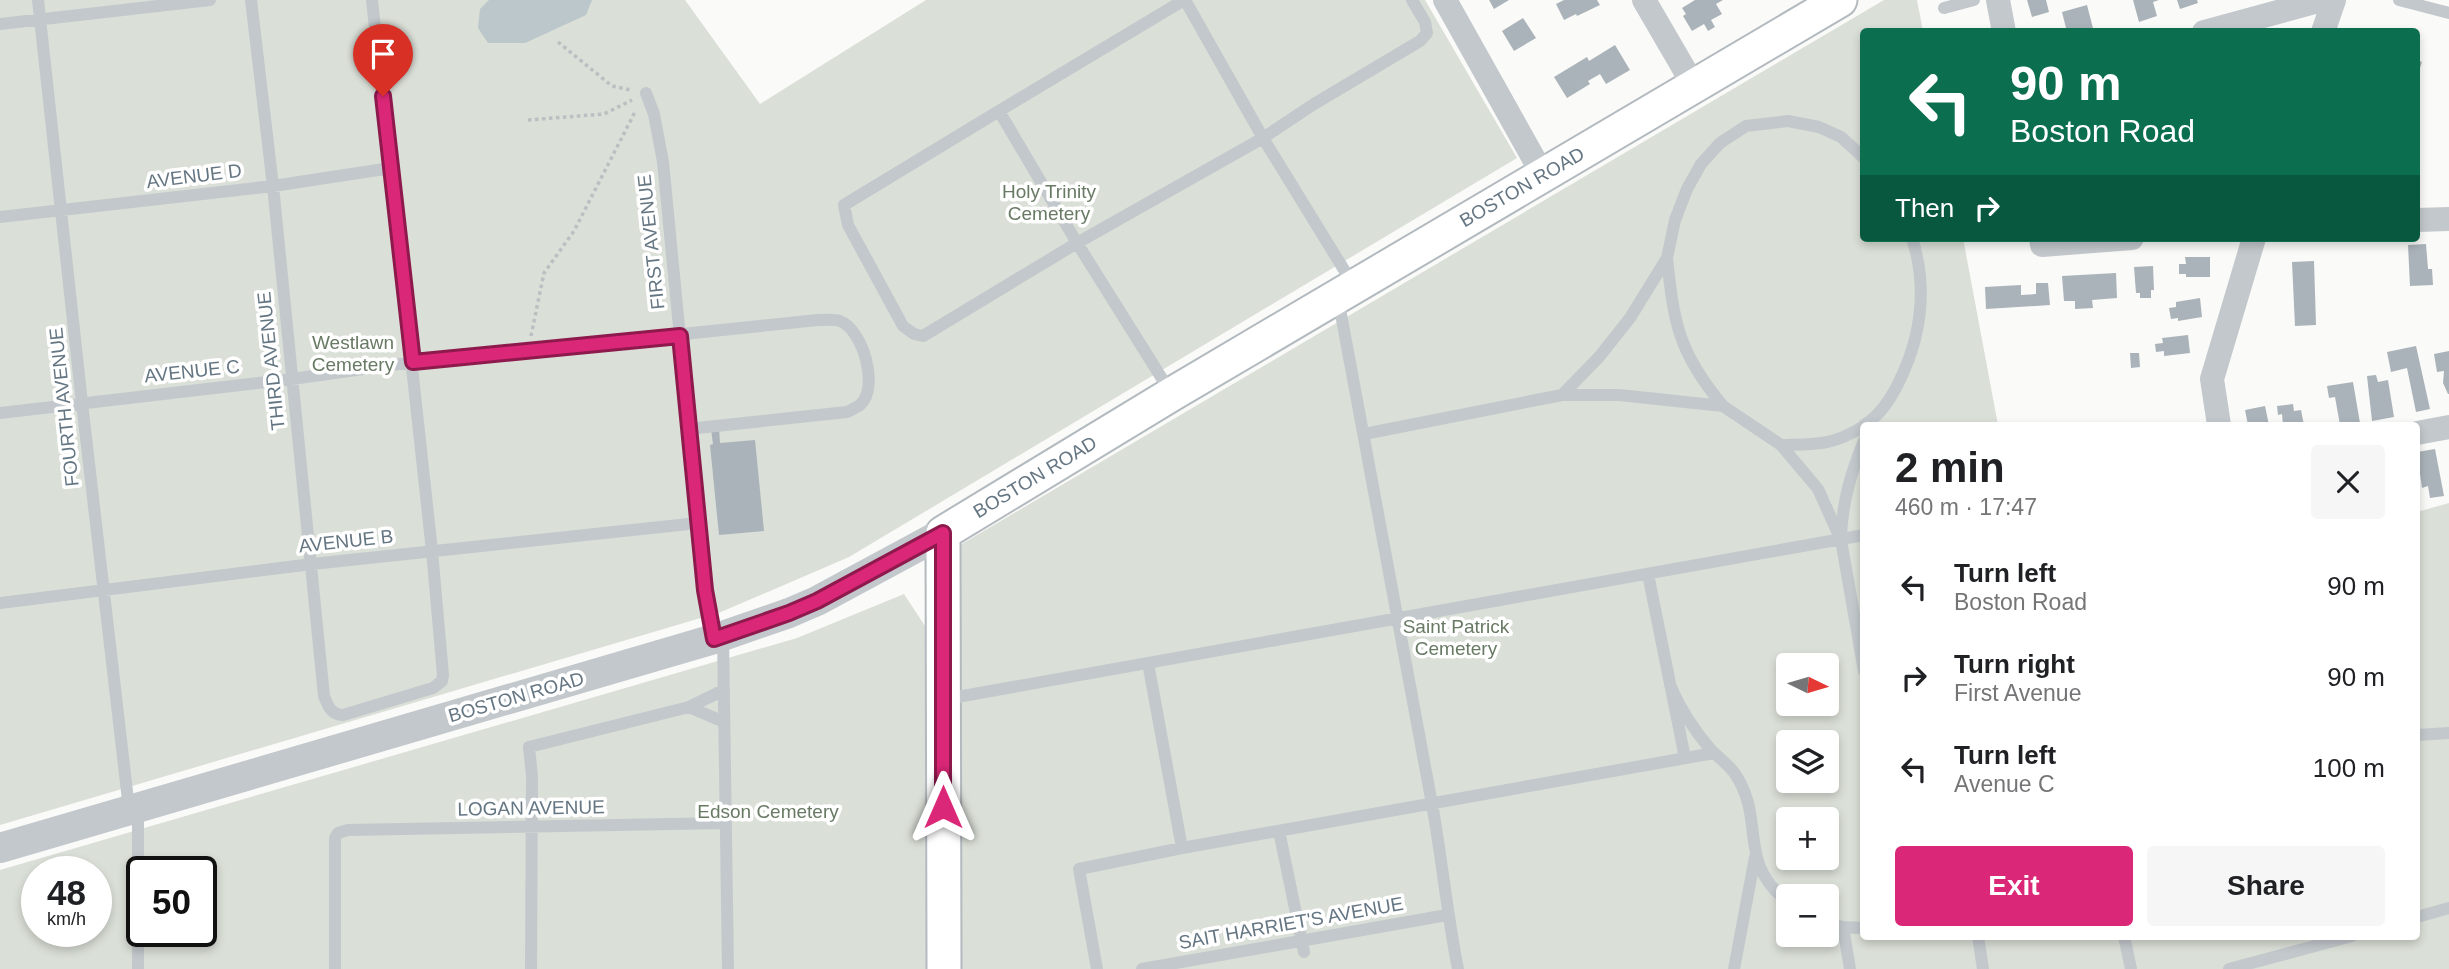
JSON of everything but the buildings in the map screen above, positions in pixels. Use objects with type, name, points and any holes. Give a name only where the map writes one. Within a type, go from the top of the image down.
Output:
[{"type":"main road","name":"BOSTON ROAD","points":[[943,533],[1172,394],[1840,0]]},
{"type":"main road","points":[[943,533],[944,969]]},
{"type":"street","points":[[1445,0],[1543,175]]},
{"type":"street","points":[[1644,0],[1694,86]]},
{"type":"street","points":[[1998,0],[2003,28]]},
{"type":"street","points":[[2219,28],[2322,0]]},
{"type":"street","points":[[2324,28],[2334,0]]},
{"type":"street","points":[[2420,220],[2449,219]]},
{"type":"street","points":[[2219,422],[2213,370],[2253,242]]},
{"type":"street","points":[[2420,432],[2449,427]]},
{"type":"street","name":"BOSTON ROAD","points":[[0,848],[719,638],[817,601],[943,533]]},
{"type":"lane","name":"FOURTH AVENUE","points":[[38,0],[104,592],[133,808],[138,969]]},
{"type":"lane","points":[[0,24],[210,0]]},
{"type":"lane","name":"THIRD AVENUE","points":[[251,0],[273,186],[324,695],[330,710],[336,715],[433,688],[442,681],[432,551]]},
{"type":"lane","points":[[372,0],[432,551]]},
{"type":"lane","points":[[1412,0],[1425,22],[1427,33],[1420,41],[1314,104],[1263,138],[1077,243],[923,336],[914,334],[904,326],[848,225],[844,205],[1185,0],[1263,138],[1346,291],[1364,434],[1432,804],[1447,915],[1458,969]]},
{"type":"lane","points":[[1944,8],[1974,0]]},
{"type":"lane","points":[[2399,0],[2449,13]]},
{"type":"lane","name":"FIRST AVENUE","points":[[646,93],[654,114],[663,162],[705,590],[719,638],[724,690],[728,969]]},
{"type":"lane","points":[[999,111],[1077,243],[1172,394]]},
{"type":"lane","points":[[1841,540],[1818,489],[1780,445],[1723,406],[1705,385],[1679,336],[1672,310],[1667,258],[1675,220],[1687,189],[1701,164],[1720,143],[1746,126],[1788,121],[1819,127],[1842,137],[1860,154]]},
{"type":"lane","name":"AVENUE D","points":[[0,217],[273,186],[391,168]]},
{"type":"lane","points":[[1869,422],[1890,399],[1909,362],[1918,333],[1920,261],[1913,242]]},
{"type":"lane","points":[[1562,395],[1599,357],[1630,318],[1667,258]]},
{"type":"lane","name":"AVENUE C","points":[[0,412],[292,379],[413,362],[818,320],[840,321],[852,330],[863,346],[868,375],[867,394],[861,405],[847,412],[688,429]]},
{"type":"lane","points":[[1364,434],[1562,395],[1619,395],[1723,406]]},
{"type":"lane","points":[[1780,445],[1823,443],[1842,439],[1860,428]]},
{"type":"lane","points":[[1860,450],[1848,480],[1842,513],[1841,540],[1860,648]]},
{"type":"lane","name":"AVENUE B","points":[[0,603],[312,564],[698,523]]},
{"type":"lane","points":[[942,700],[1860,537]]},
{"type":"lane","points":[[1648,574],[1685,758]]},
{"type":"lane","points":[[1148,663],[1182,848]]},
{"type":"lane","points":[[1671,687],[1686,719],[1737,776],[1744,790],[1755,856],[1734,969]]},
{"type":"lane","points":[[531,969],[530,747],[689,707],[724,690]]},
{"type":"lane","points":[[689,707],[724,722]]},
{"type":"lane","points":[[2420,735],[2449,733]]},
{"type":"lane","points":[[1097,969],[1079,869],[1714,752]]},
{"type":"lane","name":"LOGAN AVENUE","points":[[335,969],[335,838],[338,833],[348,830],[725,823]]},
{"type":"lane","points":[[1279,831],[1303,946]]},
{"type":"lane","points":[[1755,856],[1770,886],[1776,891]]},
{"type":"lane","points":[[2420,916],[2449,908]]},
{"type":"lane","name":"SAIT HARRIET'S AVENUE","points":[[1142,969],[1303,946],[1447,915]]},
{"type":"lane","points":[[1839,926],[1860,928]]},
{"type":"lane","points":[[1843,927],[1850,969]]},
{"type":"lane","points":[[1979,940],[1983,969]]},
{"type":"lane","points":[[2125,940],[2131,969]]},
{"type":"lane","points":[[2229,969],[2337,940]]},
{"type":"path","points":[[558,42],[612,86],[646,93]]},
{"type":"path","points":[[528,120],[604,114],[646,93]]},
{"type":"path","points":[[527,351],[544,273],[574,231],[646,93]]},
{"type":"green space","name":"Westlawn Cemetery","points":[[0,0],[685,0],[760,104],[926,0],[1425,0],[1517,158],[849,557],[721,612],[0,825]]},
{"type":"green space","name":"Saint Patrick Cemetery","points":[[1884,0],[1917,0],[1922,28],[1860,28],[1860,242],[1964,242],[1997,422],[1860,422],[1860,940],[2420,940],[2420,511],[2449,503],[2449,969],[962,969],[960,545]]},
{"type":"green space","name":"Edson Cemetery","points":[[904,594],[925,626],[926,969],[0,969],[0,870],[21,864],[21,947],[112,947],[112,856],[48,856],[797,638]]},
{"type":"shaded area","points":[[489,0],[592,0],[586,15],[525,43],[488,43],[478,28],[480,9]]},
{"type":"route","points":[[383,96],[413,362],[680,336],[705,590],[714,639],[817,601],[943,533],[943,807]]},
{"type":"park label","name":"Holy Trinity Cemetery","points":[[1049,202]]}]
